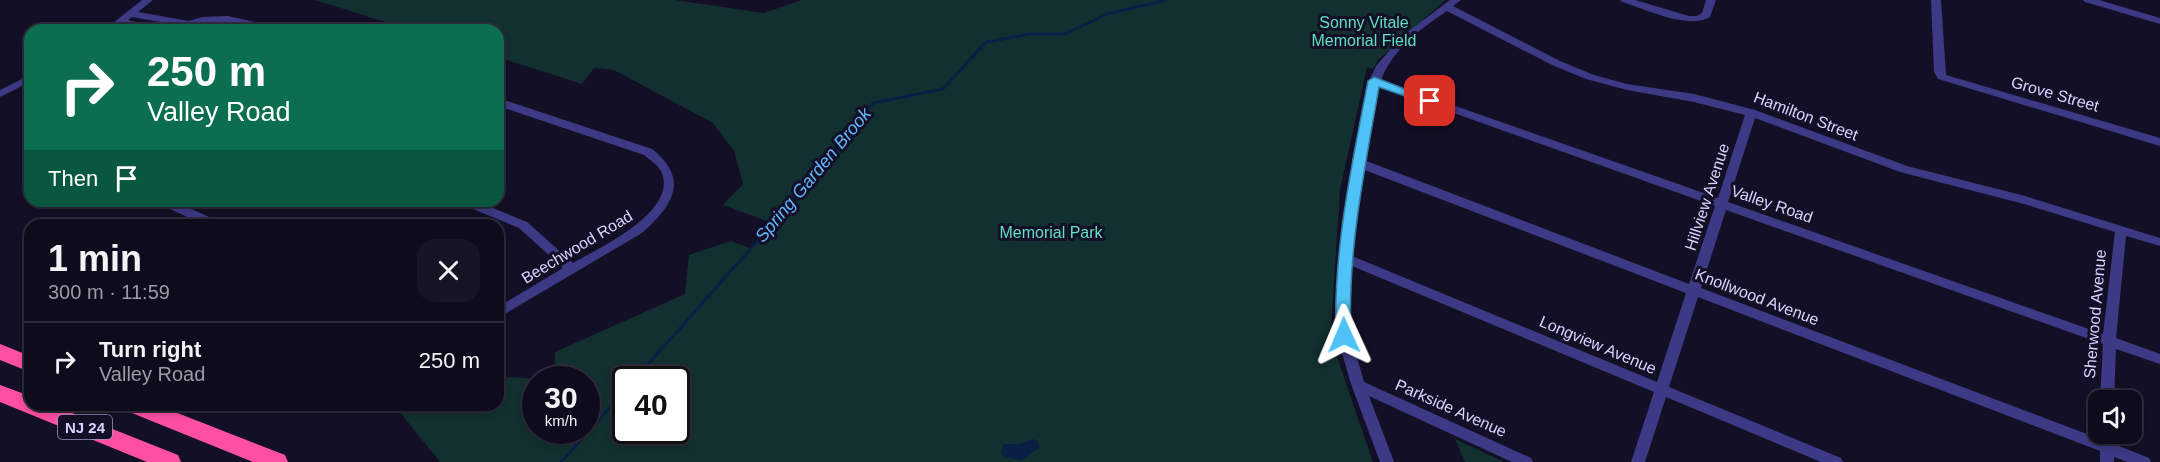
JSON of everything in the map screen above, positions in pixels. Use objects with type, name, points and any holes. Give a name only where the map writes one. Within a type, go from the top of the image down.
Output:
[{"type":"highway","points":[[0,352],[24,361]]},
{"type":"highway","name":"NJ 24","points":[[0,393],[24,403]]},
{"type":"highway","name":"NJ 24","points":[[44,411],[170,462]]},
{"type":"highway","name":"NJ 24","points":[[149,411],[277,462]]},
{"type":"street","points":[[117,24],[148,0]]},
{"type":"street","points":[[1625,0],[1693,19],[1706,15],[1712,0]]},
{"type":"street","name":"Grove Street","points":[[1936,0],[1941,76],[2160,142]]},
{"type":"street","points":[[2088,0],[2160,21]]},
{"type":"street","points":[[1387,462],[1344,335],[1343,309],[1347,259],[1359,163],[1374,81],[1384,62],[1413,33],[1452,3]]},
{"type":"street","name":"Hamilton Street","points":[[1452,3],[1556,63],[1590,77],[1627,87],[1694,98],[1751,113],[1893,165],[2025,200],[2160,242]]},
{"type":"street","points":[[131,14],[173,24]]},
{"type":"street","points":[[205,24],[237,19],[255,24]]},
{"type":"street","points":[[121,21],[133,24]]},
{"type":"street","points":[[0,94],[24,81]]},
{"type":"street","name":"Valley Road","points":[[1374,81],[2160,358]]},
{"type":"street","name":"Beechwood Road","points":[[504,104],[641,150],[656,158],[667,171],[668,195],[657,213],[638,230],[504,309]]},
{"type":"street","name":"Hillview Avenue","points":[[1638,462],[1751,113]]},
{"type":"street","name":"Knollwood Avenue","points":[[1359,163],[2144,462]]},
{"type":"street","points":[[176,207],[203,219]]},
{"type":"street","points":[[480,207],[523,225],[573,269]]},
{"type":"street","name":"Sherwood Avenue","points":[[2107,390],[2109,341],[2121,230]]},
{"type":"street","name":"Longview Avenue","points":[[1347,259],[1836,462]]},
{"type":"street","name":"Parkside Avenue","points":[[1360,386],[1526,462]]},
{"type":"green space","name":"Memorial Park","points":[[315,0],[675,0],[764,13],[802,0],[1445,0],[1378,60],[1373,69],[1367,67],[1340,190],[1331,329],[1335,351],[1373,462],[440,462],[399,411],[504,411],[504,377],[522,378],[522,444],[600,444],[600,366],[554,366],[555,352],[685,294],[689,255],[731,241],[750,248],[772,223],[723,205],[743,184],[734,151],[713,123],[614,70],[594,68],[582,84],[504,59],[504,24],[392,24]]},
{"type":"green space","points":[[1455,439],[1504,462],[1465,462]]},
{"type":"water","points":[[1033,439],[1038,441],[1039,448],[1021,461],[1003,456],[1001,452],[1004,444],[1019,444]]},
{"type":"waterway","name":"Spring Garden Brook","points":[[646,366],[809,183],[873,103],[943,89],[986,42],[1030,34],[1065,34],[1107,14],[1166,0]]},
{"type":"waterway","name":"Spring Garden Brook","points":[[561,462],[612,405]]},
{"type":"route","points":[[1344,335],[1342,322],[1351,209],[1371,89],[1374,81],[1430,101]]},
{"type":"park label","name":"Sonny Vitale Memorial Field","points":[[1364,31]]}]
